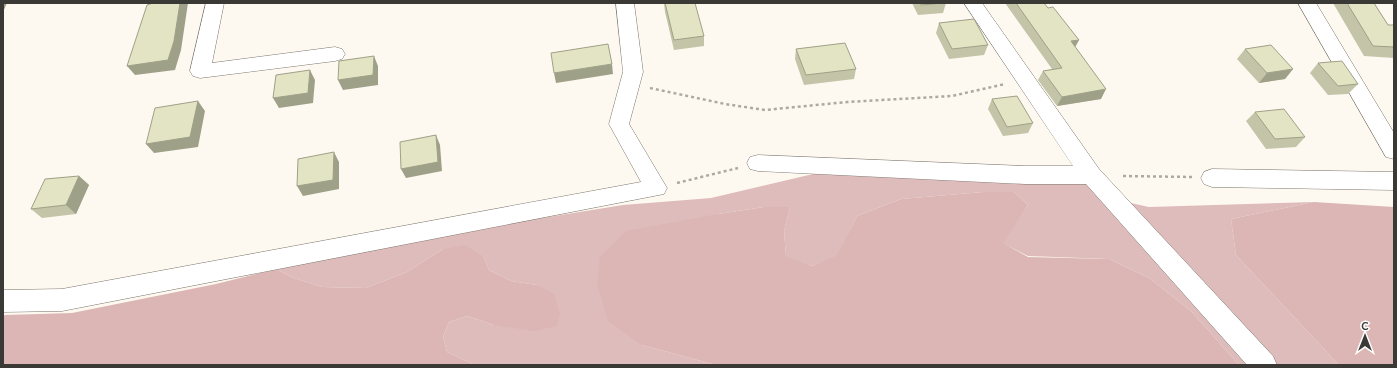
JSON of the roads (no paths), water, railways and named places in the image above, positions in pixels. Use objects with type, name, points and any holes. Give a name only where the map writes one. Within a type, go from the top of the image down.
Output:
[{"type":"street","points":[[215,3],[200,71],[335,54]]},
{"type":"street","points":[[3,301],[62,300],[656,188],[619,124],[633,72],[626,3]]},
{"type":"street","points":[[973,3],[1091,175],[1264,365]]},
{"type":"street","points":[[1307,3],[1394,151]]},
{"type":"street","points":[[758,163],[1025,175],[1091,175]]},
{"type":"street","points":[[1212,178],[1394,181]]}]
